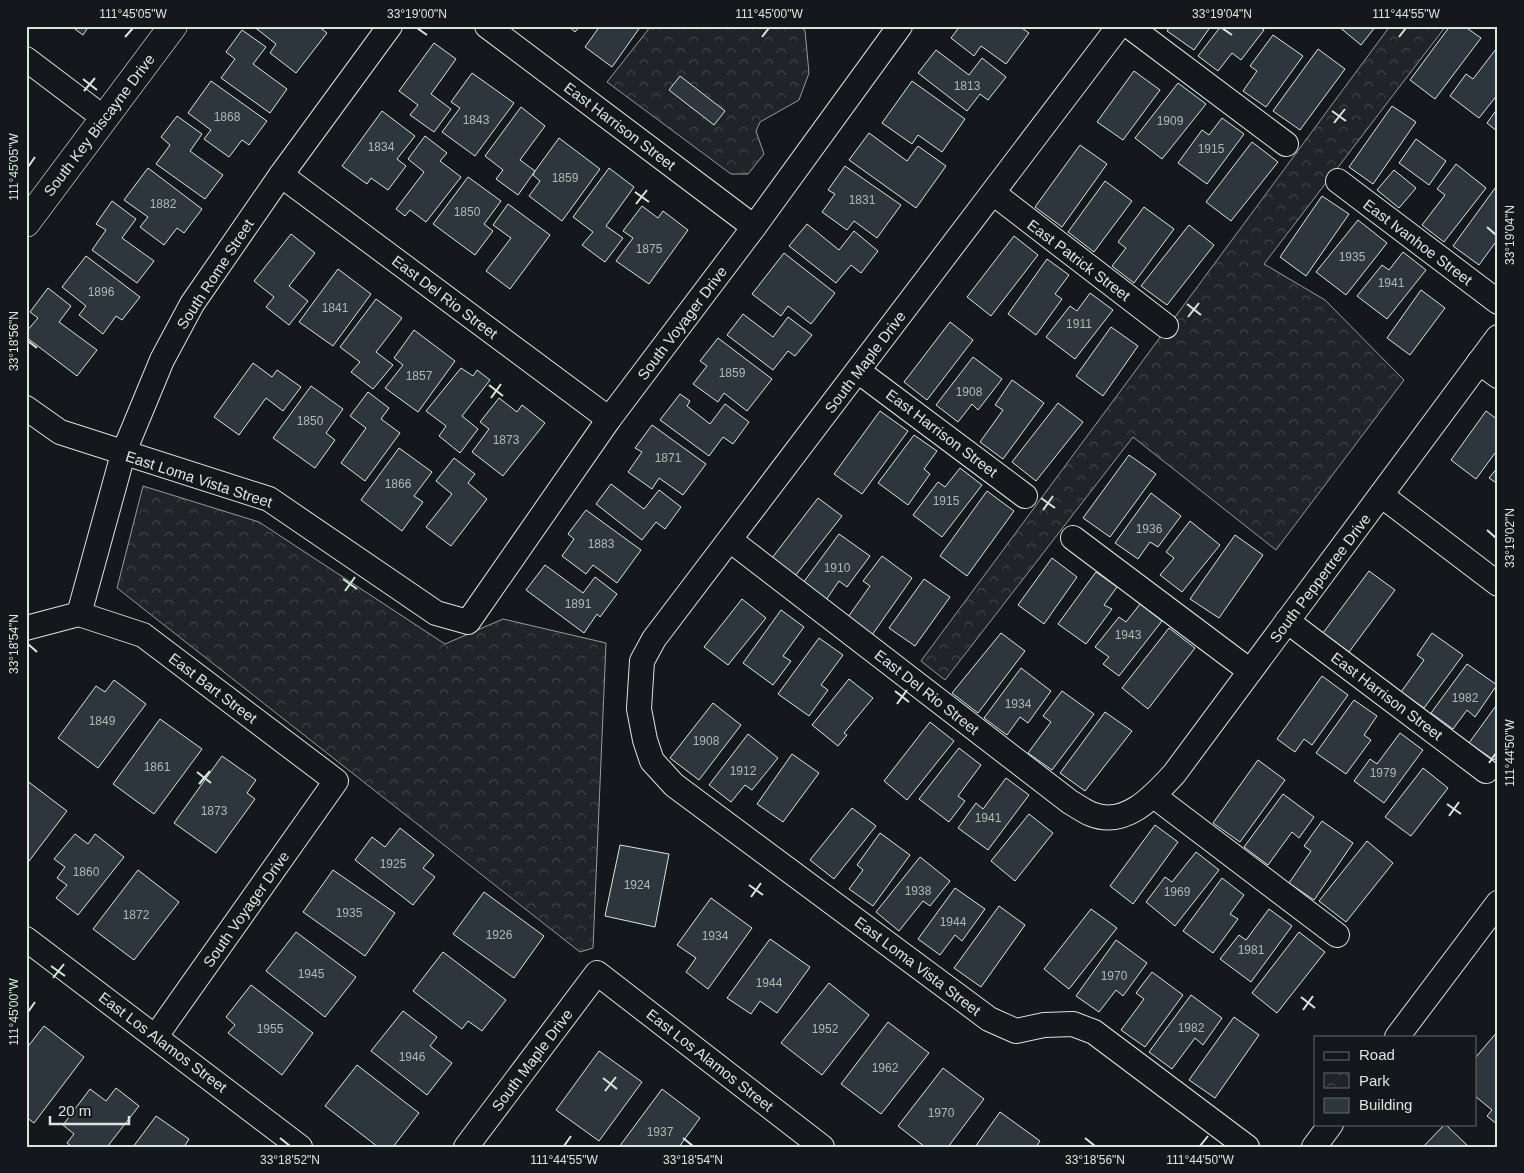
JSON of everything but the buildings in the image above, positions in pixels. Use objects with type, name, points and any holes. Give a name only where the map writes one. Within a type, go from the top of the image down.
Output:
[{"type":"street","name":"South Key Biscayne Drive","points":[[26,223],[173,26]]},
{"type":"street","name":"South Rome Street","points":[[79,614],[123,454],[162,360],[192,304],[281,175],[390,26]]},
{"type":"street","name":"East Harrison Street","points":[[487,26],[754,226]]},
{"type":"street","name":"South Maple Drive","points":[[639,709],[642,662],[654,640],[1119,26]]},
{"type":"street","points":[[1129,26],[1286,144]]},
{"type":"street","name":"South Voyager Drive","points":[[468,622],[609,419],[754,226],[890,30]]},
{"type":"street","points":[[26,58],[104,118]]},
{"type":"street","name":"East Del Rio Street","points":[[281,175],[609,419]]},
{"type":"street","name":"East Ivanhoe Street","points":[[1338,181],[1498,302]]},
{"type":"street","name":"East Patrick Street","points":[[993,193],[1166,326]]},
{"type":"street","name":"South Peppertree Drive","points":[[1134,811],[1154,796],[1174,774],[1498,337]]},
{"type":"street","points":[[1479,362],[1498,376]]},
{"type":"street","name":"East Harrison Street","points":[[858,371],[1025,496]]},
{"type":"street","name":"East Loma Vista Street","points":[[26,408],[60,432],[269,500],[436,613],[468,622]]},
{"type":"street","points":[[1380,495],[1498,584]]},
{"type":"street","points":[[1073,538],[1250,671]]},
{"type":"street","name":"East Del Rio Street","points":[[730,540],[1070,802],[1092,815],[1115,816],[1134,811]]},
{"type":"street","points":[[26,628],[79,614]]},
{"type":"street","name":"East Bart Street","points":[[79,614],[143,635],[336,781]]},
{"type":"street","name":"East Harrison Street","points":[[1288,621],[1486,771]]},
{"type":"street","name":"East Loma Vista Street","points":[[639,709],[645,740],[652,761],[674,785],[990,1019],[1016,1031],[1044,1025],[1073,1024],[1094,1032],[1247,1147]]},
{"type":"street","name":"South Voyager Drive","points":[[156,1036],[336,781]]},
{"type":"street","points":[[1154,796],[1337,935]]},
{"type":"street","points":[[1398,1036],[1498,903]]},
{"type":"street","name":"East Los Alamos Street","points":[[26,939],[300,1147]]},
{"type":"street","name":"South Maple Drive","points":[[466,1147],[597,973]]},
{"type":"street","name":"East Los Alamos Street","points":[[597,973],[822,1147]]},
{"type":"street","points":[[1314,1147],[1330,1126]]},
{"type":"green space","points":[[651,26],[802,26],[805,31],[809,73],[799,100],[760,122],[756,131],[764,154],[748,174],[731,174],[607,82]]},
{"type":"green space","points":[[1390,26],[1446,26],[1264,264],[1325,300],[1404,380],[1276,550],[1133,437],[945,680],[921,661]]},
{"type":"green space","points":[[143,486],[259,522],[445,644],[503,619],[606,643],[593,948],[580,952],[117,588]]}]
